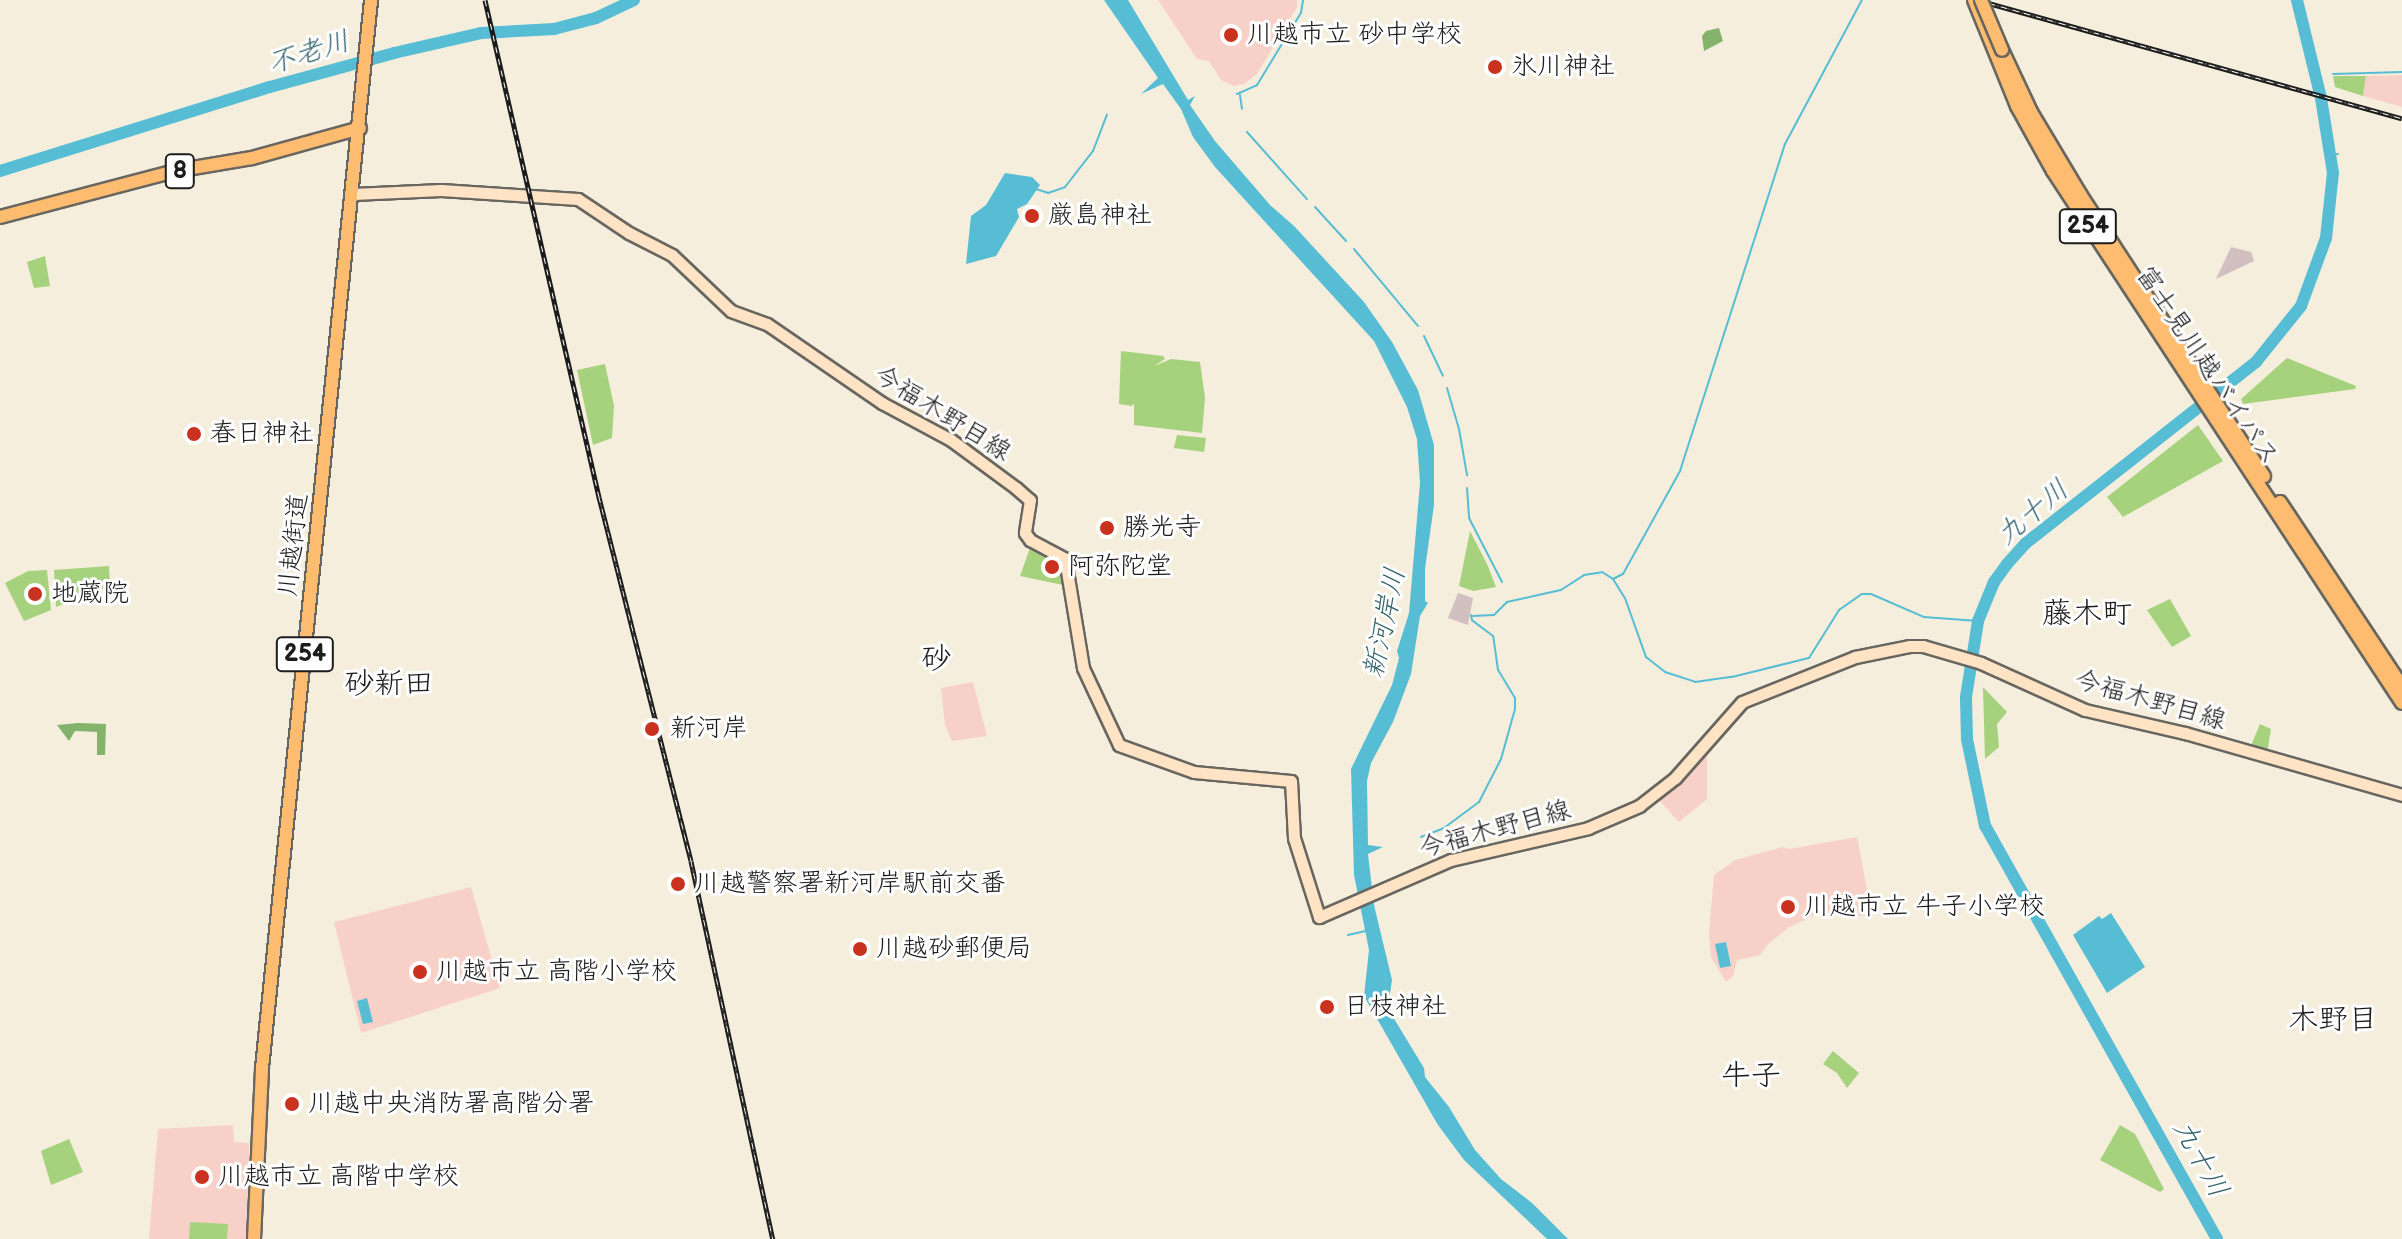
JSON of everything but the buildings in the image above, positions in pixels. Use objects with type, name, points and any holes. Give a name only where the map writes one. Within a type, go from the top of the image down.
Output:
[{"type":"main road","name":"川越街道","points":[[254,1239],[256,1139],[265,1039],[371,0]]},
{"type":"main road","name":"富士見川越バイパス","points":[[1974,0],[2024,99],[2200,387],[2402,686]]},
{"type":"main road","name":"富士見川越バイパス","points":[[1981,0],[1998,52]]},
{"type":"main road","name":"8","points":[[0,217],[175,171],[252,158],[360,128]]},
{"type":"main road","name":"今福木野目線","points":[[353,194],[441,190],[578,199],[629,233],[672,255],[731,311],[767,324],[882,403],[956,443],[1030,500],[1025,533],[1032,542],[1063,555],[1083,668],[1119,745],[1194,772],[1291,781],[1294,838],[1319,917],[1339,911],[1451,860],[1588,828],[1639,806],[1675,778],[1737,706],[1778,687],[1876,651],[1923,646],[1981,663],[2085,710],[2185,733],[2402,795]]},
{"type":"main road","name":"富士見川越バイパス","points":[[2218,414],[2402,703]]},
{"type":"shaded area","name":"川越市立 砂中学校","points":[[1158,0],[1297,0],[1297,7],[1257,74],[1244,84],[1234,86],[1221,80],[1209,61],[1197,59]]},
{"type":"shaded area","points":[[2402,75],[2402,107],[2363,96],[2366,76]]},
{"type":"shaded area","points":[[2231,247],[2251,252],[2254,261],[2216,279]]},
{"type":"shaded area","points":[[1458,593],[1473,598],[1468,625],[1448,618]]},
{"type":"shaded area","points":[[973,682],[987,736],[952,741],[945,725],[941,688]]},
{"type":"shaded area","points":[[1707,753],[1707,799],[1679,822],[1658,799]]},
{"type":"shaded area","name":"川越市立 牛子小学校","points":[[1857,837],[1867,889],[1862,901],[1867,916],[1814,915],[1788,928],[1760,955],[1737,960],[1733,976],[1726,982],[1711,957],[1709,933],[1714,875],[1735,860],[1783,847],[1789,849]]},
{"type":"shaded area","name":"川越市立 高階小学校","points":[[471,887],[500,988],[361,1033],[334,922]]},
{"type":"shaded area","name":"川越市立 高階中学校","points":[[233,1125],[234,1142],[249,1143],[249,1239],[149,1239],[158,1129]]},
{"type":"green space","points":[[1719,28],[1723,41],[1704,51],[1702,36],[1706,31]]},
{"type":"green space","points":[[2333,76],[2366,76],[2363,96],[2335,87]]},
{"type":"green space","points":[[45,256],[50,286],[34,288],[27,262]]},
{"type":"green space","points":[[1121,351],[1163,356],[1165,359],[1154,366],[1171,359],[1200,362],[1205,398],[1202,433],[1134,425],[1134,403],[1132,406],[1119,404]]},
{"type":"green space","points":[[2287,358],[2356,386],[2355,389],[2243,404],[2241,399]]},
{"type":"green space","points":[[605,364],[614,406],[612,438],[593,445],[577,370]]},
{"type":"green space","points":[[2198,425],[2223,461],[2123,517],[2107,497]]},
{"type":"green space","points":[[1177,435],[1206,438],[1204,452],[1174,448]]},
{"type":"green space","points":[[1470,531],[1496,587],[1473,591],[1459,586]]},
{"type":"green space","points":[[1031,545],[1062,560],[1063,585],[1020,576]]},
{"type":"green space","points":[[109,566],[110,586],[56,607],[54,570]]},
{"type":"green space","points":[[47,570],[51,610],[24,621],[5,583],[28,571]]},
{"type":"green space","points":[[2170,599],[2191,636],[2172,647],[2147,610]]},
{"type":"green space","points":[[1983,687],[2007,712],[1997,724],[1999,747],[1985,759]]},
{"type":"green space","points":[[106,724],[105,755],[97,755],[97,732],[75,731],[69,741],[57,725]]},
{"type":"green space","points":[[2260,724],[2271,729],[2267,753],[2250,748]]},
{"type":"green space","points":[[1833,1051],[1859,1073],[1847,1088],[1837,1073],[1823,1064]]},
{"type":"green space","points":[[2120,1125],[2135,1134],[2164,1189],[2160,1192],[2100,1160]]},
{"type":"green space","points":[[69,1139],[83,1172],[51,1185],[41,1151]]},
{"type":"green space","points":[[190,1222],[228,1224],[227,1239],[189,1239]]},
{"type":"water","points":[[1104,0],[1128,0],[1188,100],[1195,96],[1190,105],[1215,141],[1270,205],[1294,226],[1364,302],[1392,342],[1418,390],[1434,445],[1434,505],[1425,569],[1425,601],[1428,603],[1420,616],[1411,674],[1393,722],[1371,763],[1367,781],[1368,845],[1383,847],[1368,854],[1374,905],[1392,980],[1389,1000],[1393,1017],[1424,1068],[1425,1077],[1449,1107],[1475,1150],[1501,1179],[1532,1203],[1568,1239],[1547,1239],[1464,1160],[1438,1125],[1364,996],[1369,950],[1354,875],[1351,769],[1392,685],[1399,658],[1397,651],[1409,613],[1420,483],[1417,439],[1407,407],[1374,341],[1215,167],[1193,137],[1181,109],[1163,84],[1141,94],[1158,78]]},
{"type":"water","points":[[1005,173],[1032,177],[1040,185],[1027,204],[1017,209],[1019,217],[996,256],[966,264],[971,216],[986,205]]},
{"type":"water","points":[[2111,913],[2145,967],[2107,993],[2073,935],[2099,916],[2102,919]]},
{"type":"water","points":[[1726,942],[1731,966],[1720,968],[1715,944]]},
{"type":"water","points":[[367,998],[373,1022],[363,1024],[357,1001]]},
{"type":"waterway","name":"不老川","points":[[0,171],[270,87],[394,53],[481,33],[554,29],[596,18],[634,0]]},
{"type":"waterway","points":[[1237,94],[1257,85],[1301,13],[1303,0]]},
{"type":"waterway","points":[[1613,579],[1623,574],[1680,471],[1785,144],[1862,0]]},
{"type":"waterway","name":"九十川","points":[[2217,1239],[1985,826],[1967,739],[1966,697],[1978,621],[1994,582],[2007,564],[2026,543],[2256,362],[2301,306],[2326,238],[2333,173],[2321,98],[2297,0]]},
{"type":"waterway","points":[[2333,74],[2402,72]]},
{"type":"waterway","points":[[1240,95],[1242,109]]},
{"type":"waterway","points":[[1036,189],[1048,193],[1065,187],[1093,151],[1107,115]]},
{"type":"waterway","points":[[1247,132],[1307,199]]},
{"type":"waterway","points":[[2331,155],[2338,154]]},
{"type":"waterway","points":[[1315,207],[1346,241]]},
{"type":"waterway","points":[[1354,249],[1418,326]]},
{"type":"waterway","points":[[1424,336],[1443,376]]},
{"type":"waterway","points":[[1447,388],[1459,429],[1467,475]]},
{"type":"waterway","points":[[1467,488],[1469,518],[1502,582]]},
{"type":"waterway","points":[[1473,616],[1494,615],[1507,602],[1561,590],[1584,575],[1602,572],[1613,579],[1625,598],[1646,657],[1665,672],[1695,682],[1732,677],[1809,658],[1839,610],[1862,594],[1871,594],[1924,617],[1978,621]]},
{"type":"waterway","points":[[1421,837],[1444,828],[1479,802],[1501,759],[1515,709],[1515,698],[1498,670],[1493,636],[1472,620],[1471,615]]},
{"type":"waterway","points":[[1348,935],[1366,931]]},
{"type":"railway","points":[[485,0],[599,497],[691,861],[773,1239]]},
{"type":"railway","points":[[1978,0],[2402,118]]},
{"type":"place","name":"川越市立 砂中学校","points":[[1231,35]]},
{"type":"place","name":"氷川神社","points":[[1495,67]]},
{"type":"place","name":"厳島神社","points":[[1032,216]]},
{"type":"place","name":"春日神社","points":[[194,434]]},
{"type":"place","name":"勝光寺","points":[[1107,528]]},
{"type":"place","name":"阿弥陀堂","points":[[1052,567]]},
{"type":"place","name":"地蔵院","points":[[35,594]]},
{"type":"place","name":"新河岸","points":[[652,729]]},
{"type":"place","name":"川越警察署新河岸駅前交番","points":[[678,884]]},
{"type":"place","name":"川越市立 牛子小学校","points":[[1788,907]]},
{"type":"place","name":"川越砂郵便局","points":[[860,949]]},
{"type":"place","name":"川越市立 高階小学校","points":[[420,972]]},
{"type":"place","name":"日枝神社","points":[[1327,1007]]},
{"type":"place","name":"川越中央消防署高階分署","points":[[292,1104]]},
{"type":"place","name":"川越市立 高階中学校","points":[[202,1177]]},
{"type":"district","name":"藤木町","points":[[2087,614]]},
{"type":"district","name":"砂","points":[[936,659]]},
{"type":"district","name":"砂新田","points":[[389,684]]},
{"type":"district","name":"木野目","points":[[2333,1020]]},
{"type":"district","name":"牛子","points":[[1751,1076]]},
{"type":"water label","name":"新河岸川","points":[[1385,623]]}]
